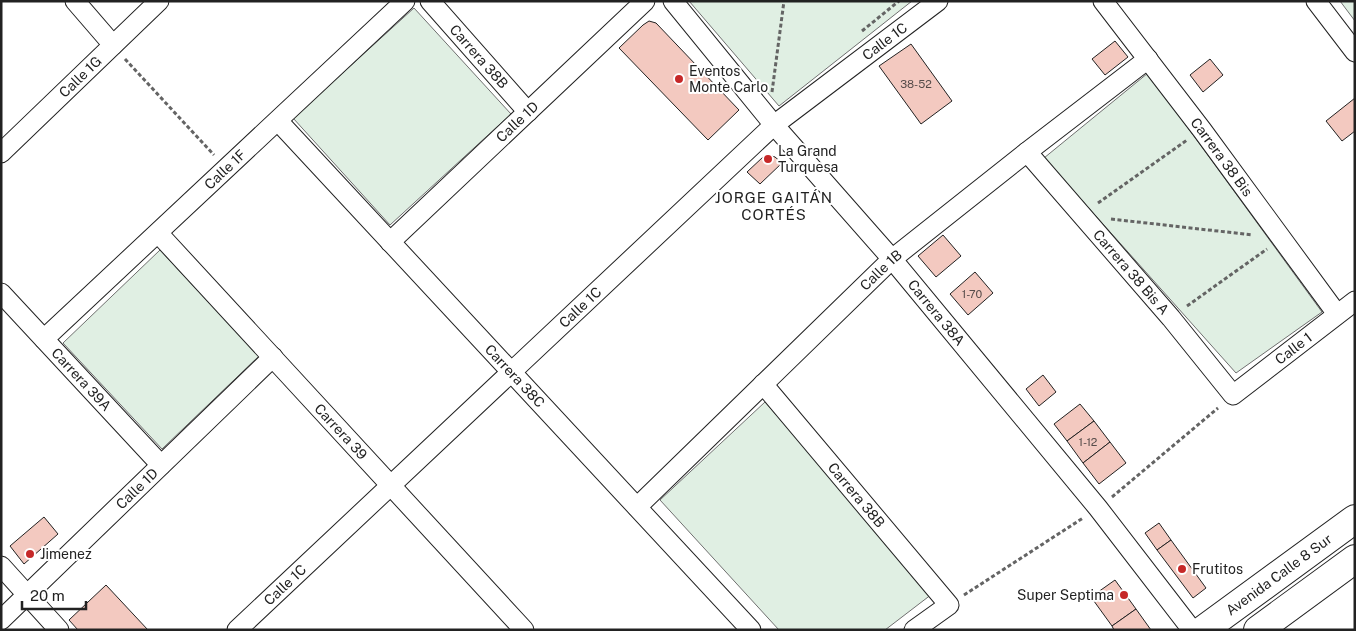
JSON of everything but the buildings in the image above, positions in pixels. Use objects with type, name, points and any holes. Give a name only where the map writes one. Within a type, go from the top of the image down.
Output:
[{"type":"main road","name":"Avenida Calle 8 Sur","points":[[1203,630],[1355,519]]},
{"type":"main road","points":[[1258,630],[1355,559]]},
{"type":"street","points":[[75,1],[113,45]]},
{"type":"street","name":"Calle 1G","points":[[1,153],[158,1]]},
{"type":"street","name":"Calle 1F","points":[[44,339],[405,1]]},
{"type":"street","name":"Carrera 38B","points":[[430,1],[528,112]]},
{"type":"street","name":"Calle 1D","points":[[390,242],[645,1]]},
{"type":"street","name":"Carrera 38A","points":[[673,1],[774,125],[892,260],[1098,508],[1192,630]]},
{"type":"street","name":"Calle 1C","points":[[238,630],[774,125],[938,1]]},
{"type":"street","name":"Carrera 38 Bis","points":[[1104,1],[1202,130],[1337,314]]},
{"type":"street","points":[[1316,1],[1355,52]]},
{"type":"street","name":"Calle 1B","points":[[637,507],[892,260],[1026,152],[1148,59]]},
{"type":"street","name":"Carrera 38C","points":[[278,121],[751,630]]},
{"type":"street","name":"Carrera 38 Bis A","points":[[1026,152],[1171,318],[1233,395]]},
{"type":"street","name":"Carrera 39","points":[[158,233],[391,485],[513,626]]},
{"type":"street","name":"Carrera 39A","points":[[1,293],[161,465]]},
{"type":"street","name":"Calle 1","points":[[1233,395],[1355,301]]},
{"type":"street","name":"Calle 1D","points":[[1,620],[272,356]]},
{"type":"street","name":"Carrera 38B","points":[[763,384],[949,605],[914,630]]},
{"type":"street","points":[[1,566],[59,630]]},
{"type":"path","points":[[772,95],[784,1]]},
{"type":"path","points":[[861,32],[899,1]]},
{"type":"path","points":[[113,45],[227,168]]},
{"type":"path","points":[[1081,215],[1202,130]]},
{"type":"path","points":[[1081,215],[1281,238]]},
{"type":"path","points":[[1171,318],[1281,238]]},
{"type":"green space","points":[[689,1],[912,1],[779,106]]},
{"type":"green space","points":[[1340,1],[1355,1],[1355,21]]},
{"type":"green space","points":[[414,8],[511,114],[390,225],[293,118]]},
{"type":"green space","points":[[1148,73],[1322,312],[1236,373],[1044,158]]},
{"type":"green space","points":[[160,250],[259,356],[162,449],[63,343]]},
{"type":"green space","points":[[765,402],[932,594],[885,630],[779,630],[660,500]]},
{"type":"place","name":"Eventos Monte Carlo","points":[[679,79]]},
{"type":"place","name":"La Grand Turquesa","points":[[768,159]]},
{"type":"place","name":"Jimenez","points":[[30,554]]},
{"type":"place","name":"Frutitos","points":[[1182,569]]},
{"type":"place","name":"Super Septima","points":[[1124,595]]},
{"type":"district","name":"JORGE GAITÁN CORTÉS","points":[[774,206]]}]
